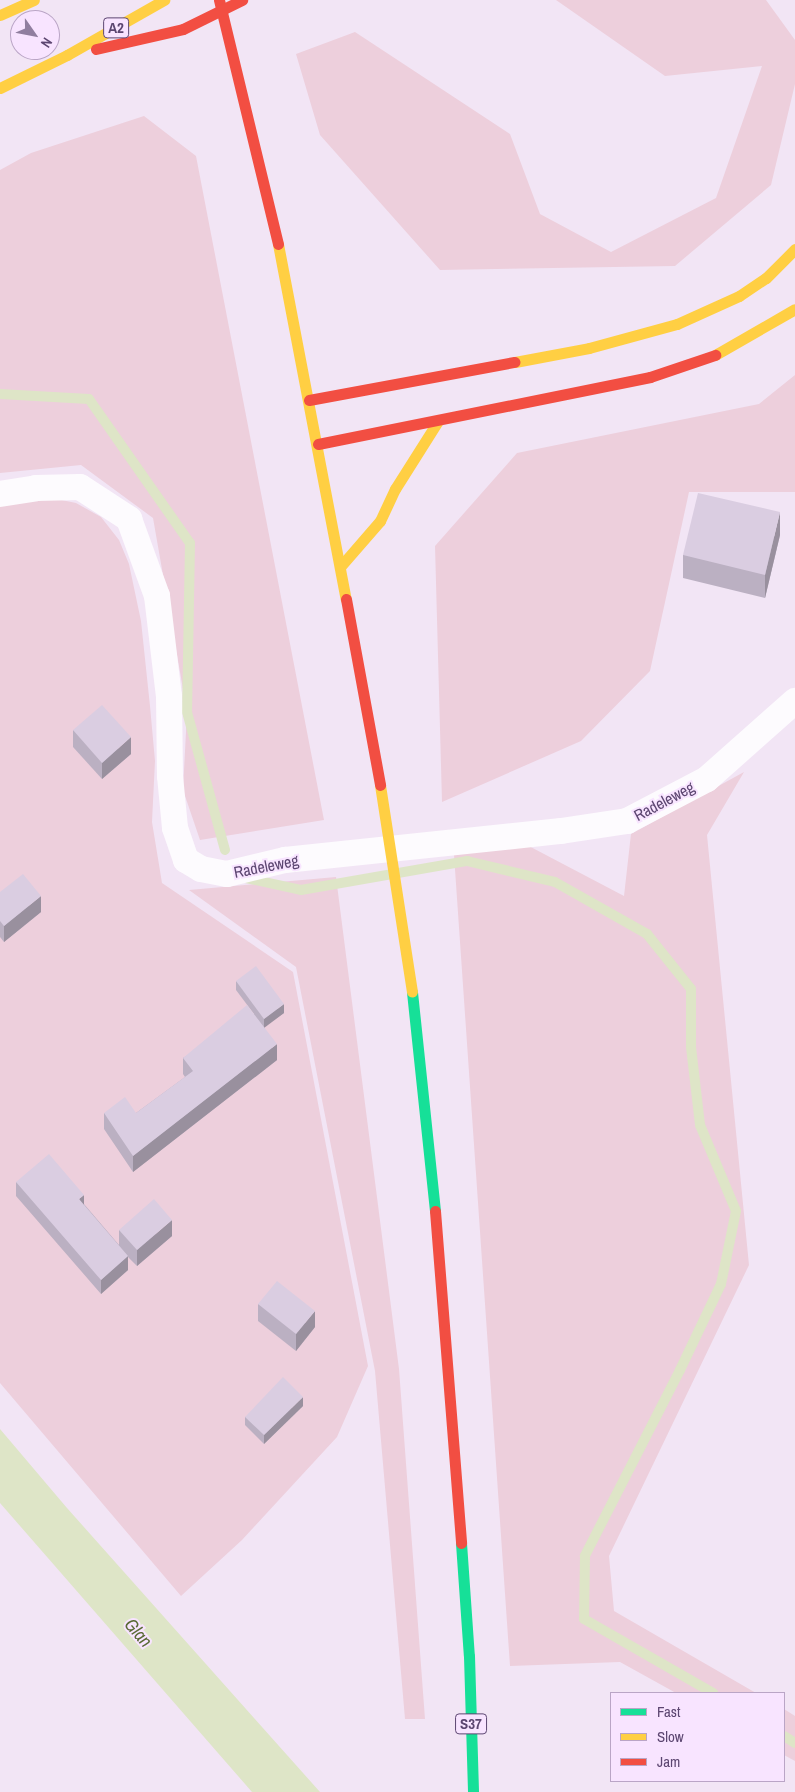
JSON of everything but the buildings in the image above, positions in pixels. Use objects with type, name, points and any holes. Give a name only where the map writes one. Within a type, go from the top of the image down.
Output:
[{"type":"highway","points":[[0,16],[34,0]]},
{"type":"highway","name":"A2","points":[[0,88],[67,55],[164,0]]},
{"type":"highway","points":[[218,0],[286,274],[340,568]]},
{"type":"highway","points":[[67,55],[183,29],[242,0]]},
{"type":"highway","points":[[309,400],[589,348],[677,324],[739,296],[766,278],[795,249]]},
{"type":"highway","points":[[318,444],[602,388],[696,363],[737,345],[795,309]]},
{"type":"highway","points":[[340,568],[380,521],[395,489],[438,421]]},
{"type":"highway","name":"S37","points":[[340,568],[376,756],[410,976],[444,1290],[469,1656],[473,1792]]},
{"type":"street","name":"Radeleweg","points":[[0,494],[36,488],[80,487],[129,519],[157,596],[169,696],[170,776],[175,828],[186,860],[201,869],[227,874],[285,860],[561,831],[627,821],[707,779],[795,701]]},
{"type":"shaded area","points":[[556,0],[766,0],[795,40],[795,84],[771,185],[675,266],[440,270],[320,135],[296,54],[355,32],[510,134],[540,214],[611,252],[716,198],[762,66],[665,76]]},
{"type":"shaded area","points":[[144,116],[196,156],[324,820],[200,840],[183,790],[187,712],[153,518],[81,465],[0,473],[0,170],[31,153]]},
{"type":"shaded area","points":[[795,375],[795,492],[689,492],[650,671],[581,741],[442,802],[435,546],[517,453],[759,404]]},
{"type":"shaded area","points":[[47,497],[76,503],[101,517],[119,540],[129,564],[141,621],[150,706],[155,761],[152,822],[162,883],[293,972],[368,1366],[337,1437],[242,1540],[181,1596],[0,1383],[0,504]]},
{"type":"shaded area","points":[[744,772],[707,835],[749,1265],[609,1556],[614,1611],[754,1692],[674,1692],[620,1662],[510,1666],[454,855],[525,844],[624,896],[631,834]]},
{"type":"shaded area","points":[[336,877],[399,1369],[425,1719],[405,1719],[375,1371],[296,967],[189,890]]},
{"type":"shaded area","points":[[785,1710],[795,1716],[795,1761],[785,1756]]},
{"type":"water","name":"Glan","points":[[0,1429],[67,1508],[320,1792],[252,1792],[0,1503]]},
{"type":"waterway","points":[[0,394],[89,399],[190,543],[187,712],[225,850]]},
{"type":"waterway","points":[[246,878],[301,890],[467,861],[555,882],[647,934],[691,989],[691,1047],[700,1125],[736,1211],[721,1284],[680,1370],[585,1556],[584,1619],[711,1692]]},
{"type":"waterway","points":[[785,1737],[795,1743]]},
{"type":"traffic: fast","points":[[412,992],[435,1211]]},
{"type":"traffic: fast","points":[[461,1543],[469,1656],[473,1792]]},
{"type":"traffic: slow","points":[[0,15],[34,0]]},
{"type":"traffic: slow","points":[[0,88],[67,55],[164,0]]},
{"type":"traffic: slow","points":[[278,244],[346,599]]},
{"type":"traffic: slow","points":[[515,362],[589,348],[677,324],[739,296],[766,278],[795,249]]},
{"type":"traffic: slow","points":[[715,355],[795,309]]},
{"type":"traffic: slow","points":[[340,567],[380,521],[395,489],[438,421]]},
{"type":"traffic: slow","points":[[380,785],[412,992]]},
{"type":"traffic: jam","points":[[219,0],[278,244]]},
{"type":"traffic: jam","points":[[96,49],[183,29],[242,0]]},
{"type":"traffic: jam","points":[[318,444],[650,377],[715,355]]},
{"type":"traffic: jam","points":[[309,400],[515,362]]},
{"type":"traffic: jam","points":[[346,599],[380,785]]},
{"type":"traffic: jam","points":[[435,1211],[461,1543]]}]
